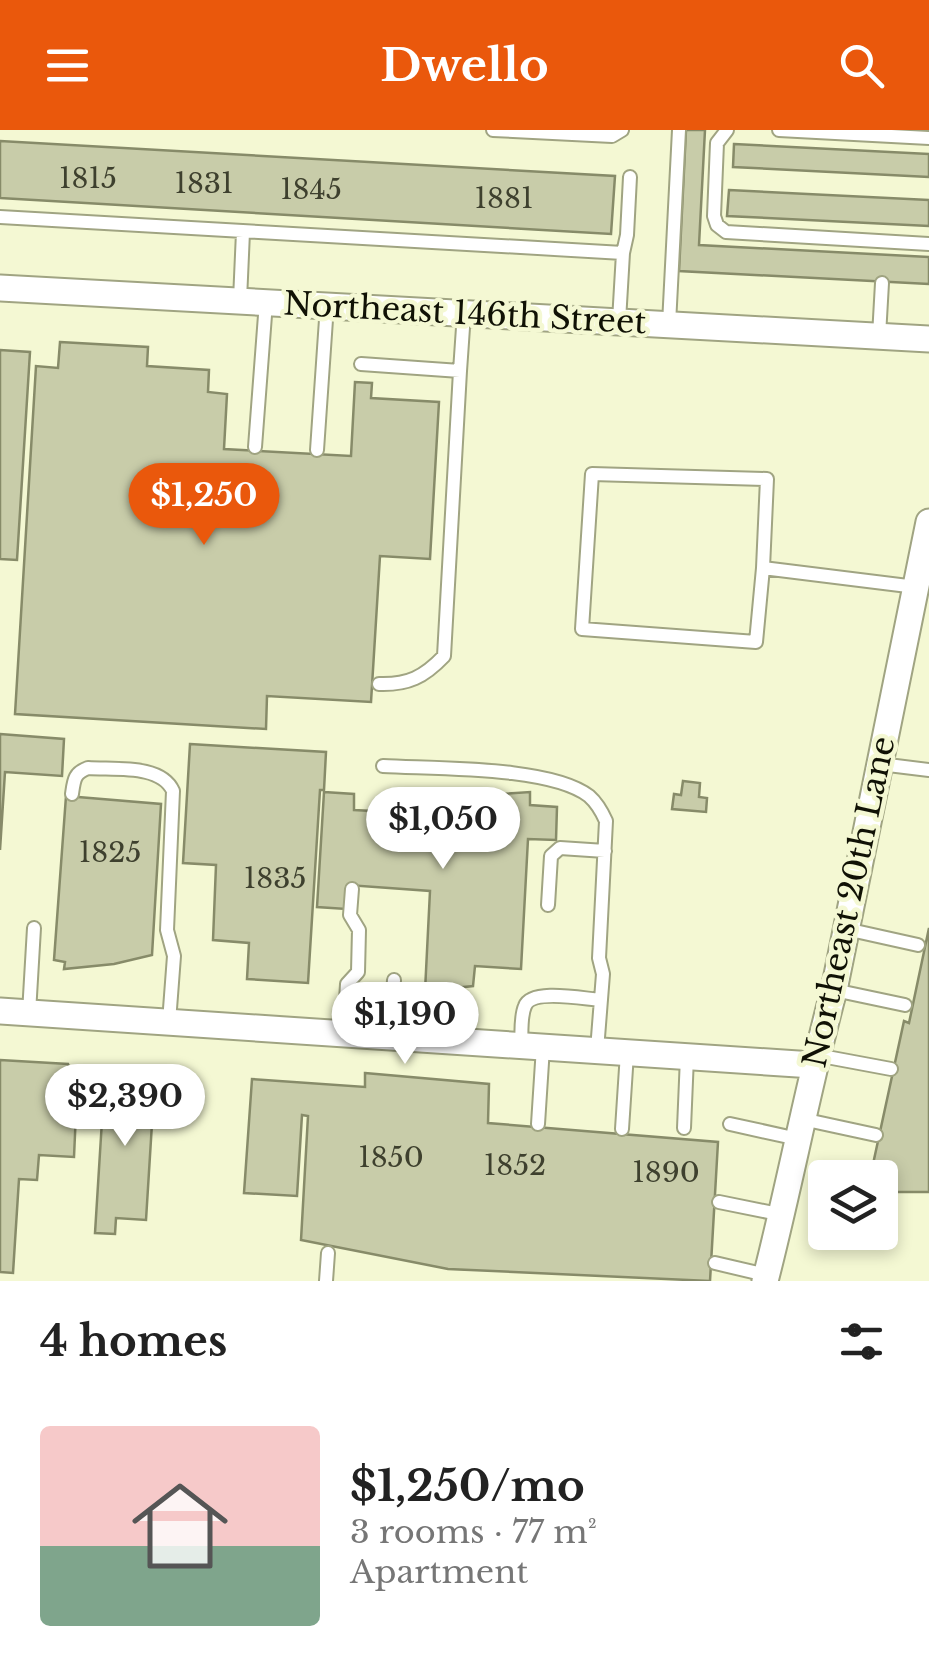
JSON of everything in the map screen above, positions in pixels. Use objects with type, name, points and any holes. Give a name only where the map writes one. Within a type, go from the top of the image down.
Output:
[{"type":"street","name":"Northeast 146th Street","points":[[0,288],[929,338]]},
{"type":"street","name":"Northeast 20th Lane","points":[[766,1278],[783,1215],[814,1060],[834,990],[929,522]]},
{"type":"street","points":[[0,1011],[687,1057],[814,1060]]},
{"type":"lane","points":[[493,130],[612,136],[622,130]]},
{"type":"lane","points":[[668,324],[679,130]]},
{"type":"lane","points":[[727,130],[717,143],[714,216],[726,232],[929,244]]},
{"type":"lane","points":[[780,130],[929,138]]},
{"type":"lane","points":[[619,321],[630,177]]},
{"type":"lane","points":[[0,217],[623,254]]},
{"type":"lane","points":[[240,300],[243,232]]},
{"type":"lane","points":[[880,336],[882,284]]},
{"type":"lane","points":[[255,447],[266,302]]},
{"type":"lane","points":[[317,450],[327,305]]},
{"type":"lane","points":[[379,684],[400,685],[418,679],[444,656],[464,313]]},
{"type":"lane","points":[[361,364],[460,371]]},
{"type":"lane","points":[[592,474],[767,479],[762,568],[756,642],[582,629],[592,474]]},
{"type":"lane","points":[[762,568],[916,588]]},
{"type":"lane","points":[[880,764],[929,770]]},
{"type":"lane","points":[[383,766],[552,780],[590,797],[600,808],[606,821],[597,1050]]},
{"type":"lane","points":[[72,794],[74,778],[88,768],[158,774],[168,780],[173,791],[167,930],[174,956],[169,1022]]},
{"type":"lane","points":[[548,905],[554,850],[605,851]]},
{"type":"lane","points":[[344,1035],[347,984],[358,972],[360,930],[350,915],[352,889]]},
{"type":"lane","points":[[29,1013],[34,928]]},
{"type":"lane","points":[[846,929],[918,944]]},
{"type":"lane","points":[[390,1038],[394,980]]},
{"type":"lane","points":[[834,990],[905,1005]]},
{"type":"lane","points":[[538,1124],[532,1046],[524,1007],[529,999],[539,995],[601,1000]]},
{"type":"lane","points":[[622,1129],[627,1053]]},
{"type":"lane","points":[[684,1128],[687,1057]]},
{"type":"lane","points":[[814,1060],[892,1069]]},
{"type":"lane","points":[[730,1124],[876,1136]]},
{"type":"lane","points":[[719,1202],[783,1215]]},
{"type":"lane","points":[[326,1281],[328,1253]]},
{"type":"lane","points":[[714,1263],[766,1278]]},
{"type":"building","points":[[686,130],[705,130],[699,245],[929,257],[929,284],[679,271]]},
{"type":"building","points":[[0,141],[615,176],[611,234],[0,198]]},
{"type":"building","points":[[734,144],[929,154],[929,177],[733,167]]},
{"type":"building","points":[[729,190],[929,200],[929,226],[727,216]]},
{"type":"building","points":[[60,342],[148,347],[147,366],[209,370],[208,392],[227,394],[224,449],[351,456],[355,382],[372,383],[371,398],[439,402],[430,559],[380,556],[371,702],[267,696],[266,729],[15,714],[36,366],[58,368]]},
{"type":"building","points":[[0,350],[30,352],[17,560],[0,559]]},
{"type":"building","points":[[0,734],[64,739],[62,776],[5,772],[0,850]]},
{"type":"building","points":[[190,744],[326,752],[324,790],[320,790],[308,983],[247,979],[249,943],[213,940],[216,865],[183,863]]},
{"type":"building","points":[[683,781],[700,783],[699,797],[707,798],[706,812],[672,809],[674,794],[681,795]]},
{"type":"building","points":[[324,792],[354,794],[354,810],[433,814],[435,799],[530,792],[530,805],[557,807],[556,840],[528,839],[521,969],[475,966],[473,986],[425,991],[430,891],[348,885],[346,909],[317,907]]},
{"type":"building","points":[[66,796],[161,804],[152,955],[64,969],[65,962],[54,960]]},
{"type":"building","points":[[929,928],[929,1192],[898,1192],[898,1160],[874,1160],[904,1021],[909,1023]]},
{"type":"building","points":[[0,1060],[68,1064],[77,1090],[74,1157],[39,1155],[37,1180],[19,1179],[13,1273],[0,1272]]},
{"type":"building","points":[[105,1072],[155,1075],[146,1220],[116,1218],[115,1234],[95,1233]]},
{"type":"building","points":[[365,1073],[489,1084],[488,1123],[718,1142],[710,1281],[448,1269],[301,1240],[308,1116],[302,1115],[297,1196],[244,1193],[252,1079],[365,1087]]}]
